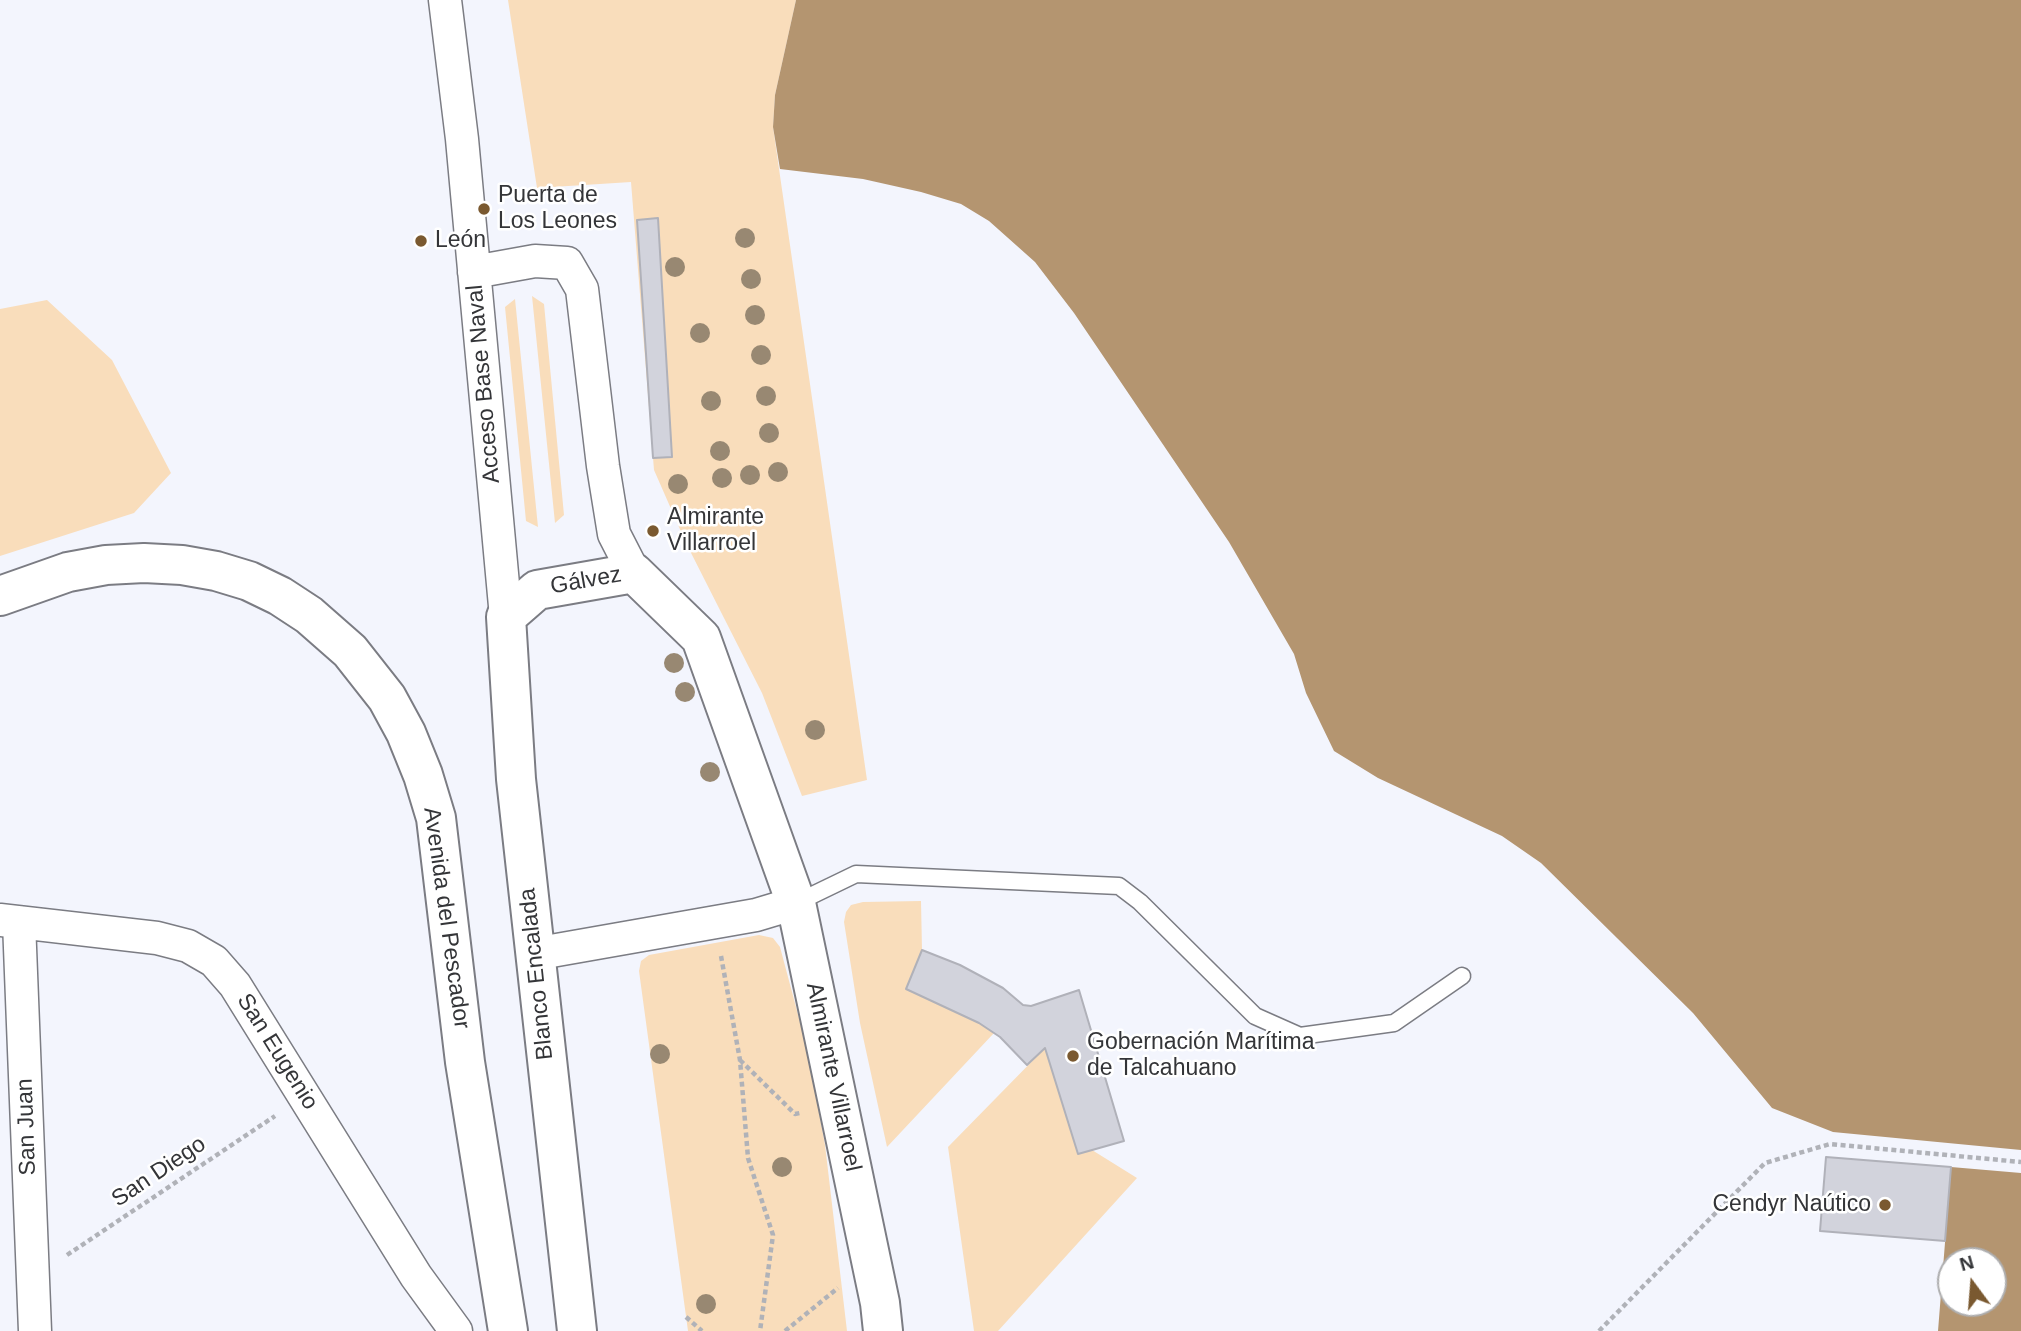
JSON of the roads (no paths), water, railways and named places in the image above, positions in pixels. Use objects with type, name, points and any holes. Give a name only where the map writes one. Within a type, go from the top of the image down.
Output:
[{"type":"street","points":[[444,0],[462,139],[474,272]]},
{"type":"street","name":"Acceso Base Naval","points":[[506,617],[474,272],[535,261],[567,263],[582,289],[603,466],[614,534],[634,573]]},
{"type":"street","name":"Avenida del Pescador","points":[[0,596],[68,572],[106,565],[182,565],[216,571],[270,591],[309,615],[350,651],[387,698],[419,764],[436,818],[465,1062],[508,1331]]},
{"type":"street","name":"Gálvez","points":[[506,617],[537,590],[634,573]]},
{"type":"street","name":"Almirante Villarroel","points":[[634,573],[701,638],[796,903],[880,1303],[883,1331]]},
{"type":"street","name":"Blanco Encalada","points":[[506,617],[516,779],[577,1331]]},
{"type":"street","points":[[534,954],[755,915],[796,903]]},
{"type":"street","name":"San Eugenio","points":[[10,921],[157,938],[188,946],[214,961],[234,985],[416,1276],[456,1331]]},
{"type":"street","name":"San Juan","points":[[10,921],[35,1331]]},
{"type":"lane","points":[[796,903],[856,874],[1119,886],[1140,902],[1255,1016],[1300,1036],[1394,1023],[1462,976]]},
{"type":"place","name":"Puerta de Los Leones","points":[[484,209]]},
{"type":"place","name":"León","points":[[421,241]]},
{"type":"place","name":"Almirante Villarroel","points":[[653,531]]},
{"type":"place","name":"Gobernación Marítima de Talcahuano","points":[[1073,1056]]},
{"type":"place","name":"Cendyr Naútico","points":[[1885,1205]]}]
